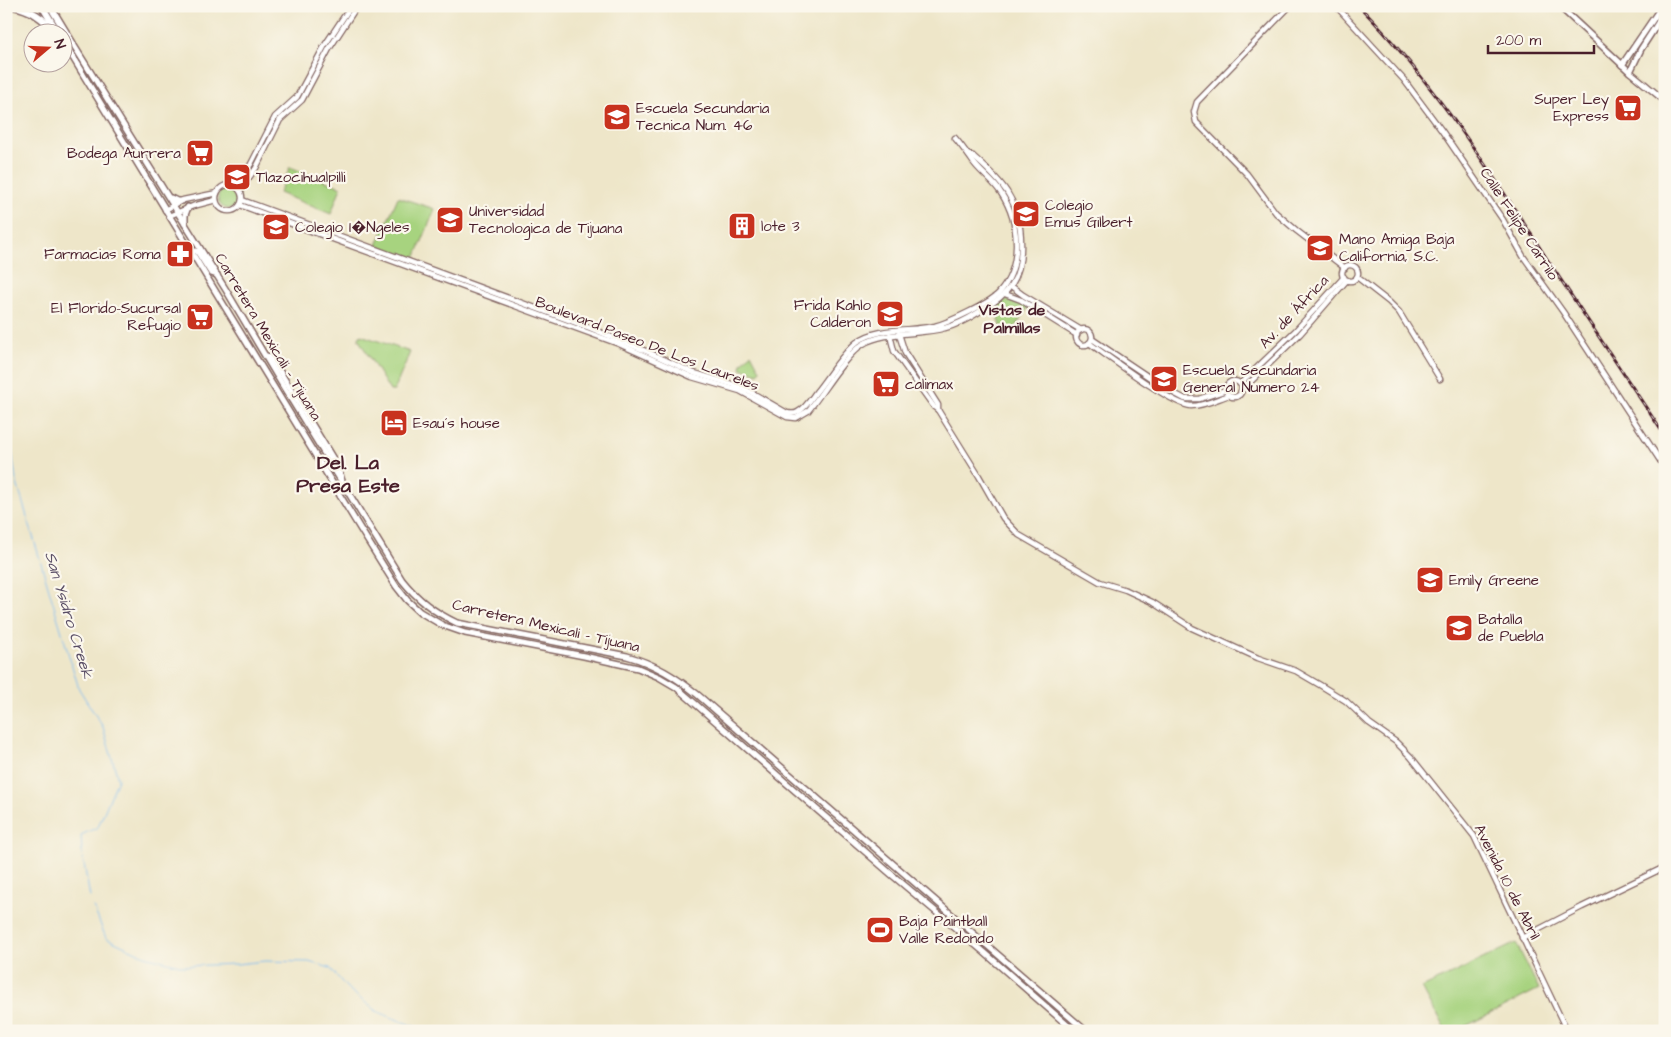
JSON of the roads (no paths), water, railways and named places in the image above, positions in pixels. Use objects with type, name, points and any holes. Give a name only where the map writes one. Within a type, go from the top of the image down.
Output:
[{"type":"highway","points":[[13,6],[37,15],[45,22]]},
{"type":"highway","points":[[42,6],[51,22]]},
{"type":"highway","name":"Carretera Mexicali - Tijuana","points":[[50,6],[57,22]]},
{"type":"highway","points":[[55,6],[60,22]]},
{"type":"main road","points":[[1559,6],[1622,65],[1665,101]]},
{"type":"main road","points":[[1622,65],[1660,15],[1662,6]]},
{"type":"main road","points":[[1630,72],[1647,34]]},
{"type":"main road","name":"Carretera Mexicali - Tijuana","points":[[72,52],[174,205],[402,580],[417,599],[428,608],[457,623],[627,656],[642,660],[666,671],[704,699],[943,909],[994,950],[1086,1031]]},
{"type":"main road","name":"Carretera Mexicali - Tijuana","points":[[72,53],[165,210],[366,538],[396,586],[414,607],[431,619],[455,630],[631,666],[649,672],[676,687],[1074,1031]]},
{"type":"main road","points":[[168,196],[174,201],[182,201]]},
{"type":"main road","points":[[185,225],[185,215],[188,208]]},
{"type":"main road","points":[[191,251],[197,251],[211,272],[217,275]]},
{"type":"street","points":[[235,186],[251,164],[275,117],[297,97],[324,45],[351,6]]},
{"type":"street","points":[[217,192],[216,200],[221,209],[228,212],[235,210],[241,202],[240,190],[256,168],[280,120],[302,100],[329,49],[357,6]]},
{"type":"street","points":[[1290,6],[1197,102],[1194,117],[1196,122],[1247,174],[1276,213],[1345,268]]},
{"type":"street","name":"Calle Felipe Carrilo","points":[[1336,6],[1404,80],[1442,131],[1503,220],[1523,256],[1573,327],[1665,468]]},
{"type":"street","points":[[955,138],[971,156]]},
{"type":"street","name":"Boulevard Paseo De Los Laureles","points":[[241,202],[619,344],[692,377],[740,392],[790,418],[800,416],[808,411],[856,350],[869,341],[890,334],[939,330],[954,325],[996,302],[1011,286],[1020,266],[1021,258],[1019,219],[1006,190],[997,179],[971,156]]},
{"type":"street","name":"Boulevard Paseo De Los Laureles","points":[[898,333],[932,326],[964,315],[998,294],[1014,265],[1016,246],[1014,226],[1006,202],[998,189],[971,156]]},
{"type":"street","points":[[165,210],[182,201],[217,192],[227,185],[235,186],[240,190]]},
{"type":"street","points":[[169,216],[216,200]]},
{"type":"street","points":[[1345,268],[1355,267],[1358,272],[1357,277]]},
{"type":"street","points":[[1345,268],[1343,272],[1345,279]]},
{"type":"street","points":[[1345,279],[1353,280],[1357,277]]},
{"type":"street","points":[[1357,277],[1390,302],[1399,312],[1440,379]]},
{"type":"street","points":[[1090,341],[1158,390],[1184,405],[1201,404],[1229,395],[1237,396],[1300,334],[1345,279]]},
{"type":"street","name":"Av. de África","points":[[1240,384],[1345,279]]},
{"type":"street","points":[[1011,286],[1023,296],[1080,330],[1089,330],[1092,334],[1090,341]]},
{"type":"street","points":[[1005,294],[1021,300],[1077,335]]},
{"type":"street","points":[[1080,330],[1076,338],[1081,344],[1090,341]]},
{"type":"street","points":[[898,333],[905,354],[938,405],[938,410]]},
{"type":"street","points":[[890,334],[894,351],[938,410]]},
{"type":"street","points":[[1090,341],[1185,399],[1199,399],[1226,390],[1227,386],[1232,382],[1240,384],[1241,391]]},
{"type":"street","points":[[1226,390],[1229,395]]},
{"type":"street","name":"Avenida 10 de Abril","points":[[938,410],[1003,518],[1019,535],[1100,582],[1126,590],[1152,602],[1184,623],[1215,639],[1258,658],[1296,671],[1334,692],[1369,723],[1396,742],[1428,777],[1474,836],[1566,1031]]},
{"type":"street","points":[[1522,938],[1665,867]]},
{"type":"waterway","points":[[1648,6],[1656,13]]},
{"type":"waterway","name":"San Ysidro Creek","points":[[6,409],[16,480],[79,689],[103,727],[118,779],[98,827],[81,835],[82,853],[90,897]]},
{"type":"waterway","name":"San Ysidro Creek","points":[[93,906],[106,938],[145,956],[183,966],[265,961],[309,962],[330,968],[347,988],[376,1011],[425,1031]]},
{"type":"railway","points":[[1359,6],[1411,65],[1459,128],[1665,436]]},
{"type":"place","name":"Super Ley Express","points":[[1628,108]]},
{"type":"place","name":"Escuela Secundaria Tecnica Num. 46","points":[[617,117]]},
{"type":"place","name":"Bodega Aurrera","points":[[200,153]]},
{"type":"place","name":"Tlazocihualpilli","points":[[237,177]]},
{"type":"place","name":"Colegio Emus Gilbert","points":[[1026,214]]},
{"type":"place","name":"Universidad Tecnologica de Tijuana","points":[[450,220]]},
{"type":"place","name":"lote 3","points":[[742,226]]},
{"type":"place","name":"Colegio I�Ngeles","points":[[276,227]]},
{"type":"place","name":"Mano Amiga Baja California, S.C.","points":[[1320,248]]},
{"type":"place","name":"Farmacias Roma","points":[[180,254]]},
{"type":"place","name":"Frida Kahlo Calderon","points":[[890,314]]},
{"type":"place","name":"El Florido-Sucursal Refugio","points":[[200,317]]},
{"type":"place","name":"Escuela Secundaria General Numero 24","points":[[1164,379]]},
{"type":"place","name":"calimax","points":[[886,384]]},
{"type":"place","name":"Esau´s house","points":[[394,423]]},
{"type":"place","name":"Emily Greene","points":[[1430,580]]},
{"type":"place","name":"Batalla de Puebla","points":[[1459,628]]},
{"type":"place","name":"Baja Paintball Valle Redondo","points":[[880,930]]},
{"type":"district","name":"Vistas de Palmillas","points":[[1012,319]]},
{"type":"district","name":"Del. La Presa Este","points":[[348,474]]}]
